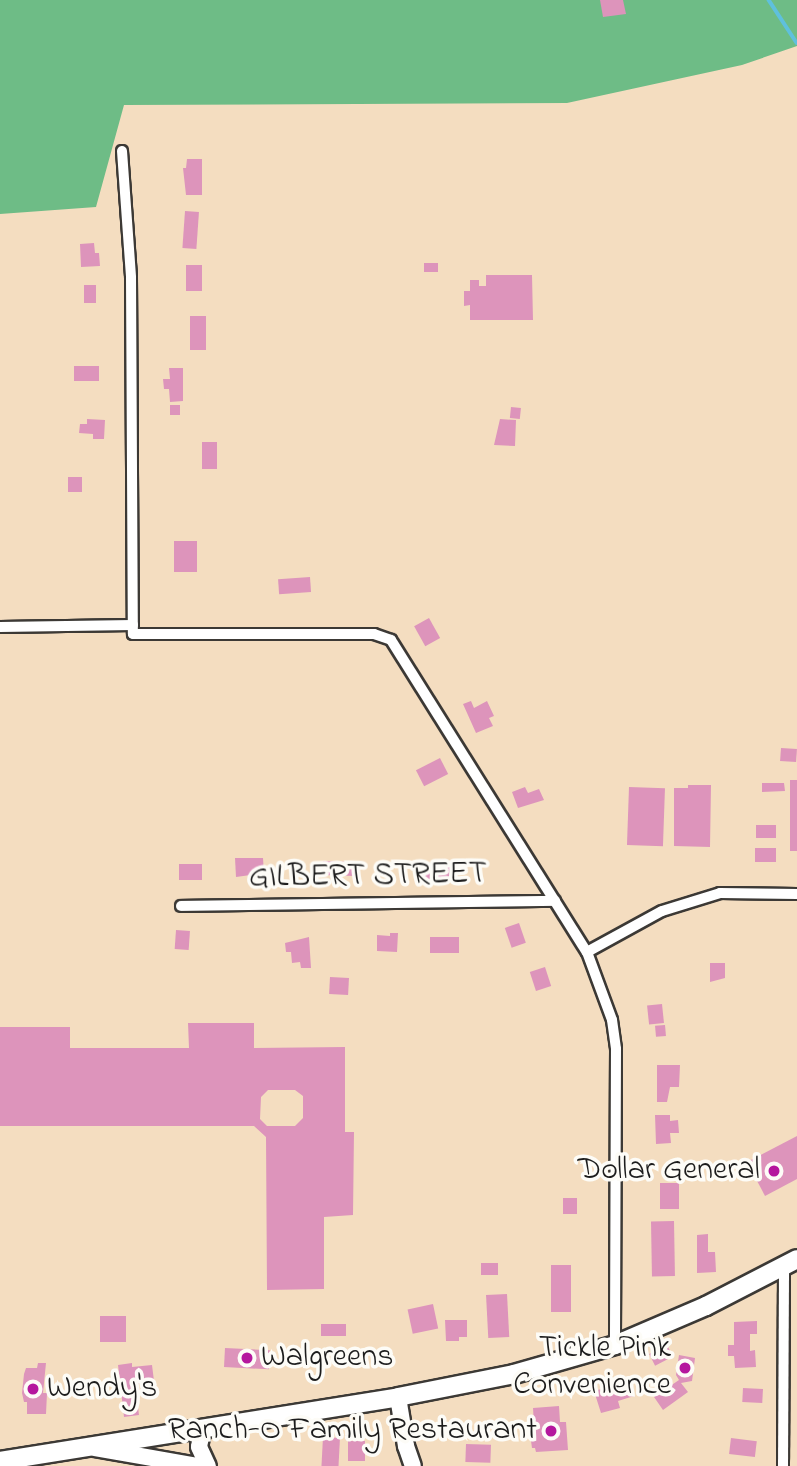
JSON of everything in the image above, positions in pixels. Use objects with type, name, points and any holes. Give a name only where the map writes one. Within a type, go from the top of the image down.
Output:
[{"type":"main road","points":[[0,1461],[398,1397],[514,1374],[615,1345],[706,1306],[791,1262]]},
{"type":"main road","points":[[398,1397],[406,1446],[413,1466]]},
{"type":"main road","points":[[203,1429],[199,1447],[208,1466]]},
{"type":"main road","points":[[93,1448],[198,1466]]},
{"type":"street","points":[[122,151],[131,278],[133,634],[373,634],[391,640],[587,952],[612,1020],[616,1049],[615,1345]]},
{"type":"street","points":[[0,627],[133,625]]},
{"type":"street","points":[[587,952],[662,911],[720,893],[797,894]]},
{"type":"street","name":"GILBERT STREET","points":[[181,906],[555,901]]},
{"type":"street","points":[[783,1466],[791,1262]]},
{"type":"green space","points":[[0,0],[797,0],[797,46],[742,65],[567,103],[124,105],[96,207],[0,214]]},
{"type":"building","points":[[600,0],[623,0],[626,14],[603,17]]},
{"type":"building","points":[[187,159],[202,159],[202,195],[186,195],[183,168],[186,168]]},
{"type":"building","points":[[185,211],[199,212],[196,249],[182,248]]},
{"type":"building","points":[[94,243],[95,253],[99,253],[100,266],[81,267],[80,244]]},
{"type":"building","points":[[424,263],[438,263],[438,272],[424,272]]},
{"type":"building","points":[[186,265],[202,265],[202,291],[186,291]]},
{"type":"building","points":[[486,275],[532,275],[533,320],[470,320],[470,305],[464,306],[464,291],[470,291],[470,280],[479,280],[479,286],[486,286]]},
{"type":"building","points":[[84,285],[96,285],[96,303],[84,303]]},
{"type":"building","points":[[190,316],[206,316],[206,350],[190,350]]},
{"type":"building","points":[[74,366],[99,366],[99,381],[74,381]]},
{"type":"building","points":[[169,368],[183,368],[183,401],[170,402],[169,389],[164,389],[163,379],[170,379]]},
{"type":"building","points":[[170,405],[180,405],[180,415],[170,415]]},
{"type":"building","points":[[511,407],[521,408],[520,419],[510,418]]},
{"type":"building","points":[[87,419],[105,420],[104,439],[93,439],[93,434],[79,433],[80,424],[87,424]]},
{"type":"building","points":[[500,419],[516,420],[515,446],[494,445]]},
{"type":"building","points":[[202,442],[217,442],[217,469],[202,469]]},
{"type":"building","points":[[68,477],[82,477],[82,492],[68,492]]},
{"type":"building","points":[[174,541],[197,541],[197,572],[174,572]]},
{"type":"building","points":[[310,577],[311,592],[279,594],[278,579]]},
{"type":"building","points":[[429,618],[440,638],[425,646],[414,626]]},
{"type":"building","points":[[471,701],[474,708],[487,701],[494,716],[489,718],[493,726],[476,733],[463,704]]},
{"type":"building","points":[[781,748],[797,749],[796,762],[780,761]]},
{"type":"building","points":[[440,758],[448,774],[424,786],[416,770]]},
{"type":"building","points":[[790,780],[797,780],[797,851],[790,851]]},
{"type":"building","points":[[762,783],[784,783],[785,791],[762,792]]},
{"type":"building","points":[[688,785],[711,785],[710,847],[674,846],[674,788],[688,788]]},
{"type":"building","points":[[525,787],[528,793],[539,789],[544,800],[518,808],[512,792]]},
{"type":"building","points":[[629,787],[665,788],[663,846],[627,845]]},
{"type":"building","points":[[756,825],[776,825],[776,838],[756,838]]},
{"type":"building","points":[[755,848],[776,848],[776,862],[755,862]]},
{"type":"building","points":[[235,858],[263,858],[264,873],[236,877]]},
{"type":"building","points":[[323,861],[355,862],[354,876],[323,875]]},
{"type":"building","points":[[179,864],[202,864],[202,880],[179,880]]},
{"type":"building","points":[[450,864],[450,881],[435,882],[435,871],[431,871],[431,865]]},
{"type":"building","points":[[422,868],[430,868],[430,879],[422,879]]},
{"type":"building","points":[[519,923],[526,943],[512,948],[505,928]]},
{"type":"building","points":[[176,930],[190,931],[189,950],[175,949]]},
{"type":"building","points":[[390,933],[398,933],[397,952],[377,951],[377,935],[390,936]]},
{"type":"building","points":[[309,937],[311,968],[301,968],[300,962],[292,963],[291,952],[286,952],[285,943]]},
{"type":"building","points":[[430,937],[459,937],[459,953],[430,953]]},
{"type":"building","points":[[710,963],[725,963],[725,978],[710,982]]},
{"type":"building","points":[[545,967],[551,986],[536,991],[530,972]]},
{"type":"building","points":[[330,977],[349,978],[348,995],[329,994]]},
{"type":"building","points":[[662,1004],[664,1023],[649,1024],[647,1006]]},
{"type":"building","points":[[188,1023],[254,1023],[254,1048],[345,1047],[345,1132],[354,1132],[353,1215],[324,1217],[324,1289],[267,1290],[266,1137],[254,1126],[0,1126],[0,1027],[70,1027],[70,1048],[189,1048]],"holes":[[[268,1090],[295,1090],[303,1096],[303,1118],[295,1126],[267,1126],[260,1119],[261,1097]]]},
{"type":"building","points":[[665,1025],[666,1036],[656,1037],[655,1026]]},
{"type":"building","points":[[657,1065],[680,1065],[679,1087],[670,1087],[667,1102],[657,1102]]},
{"type":"building","points":[[655,1115],[670,1115],[670,1121],[678,1120],[679,1133],[670,1133],[671,1143],[656,1144]]},
{"type":"building","name":"Dollar General","points":[[797,1136],[797,1179],[765,1196],[747,1162]]},
{"type":"building","points":[[660,1183],[679,1183],[679,1209],[660,1209]]},
{"type":"building","points":[[563,1198],[577,1198],[577,1214],[563,1214]]},
{"type":"building","points":[[651,1221],[674,1221],[675,1276],[652,1276]]},
{"type":"building","points":[[708,1234],[708,1252],[715,1252],[716,1272],[697,1273],[697,1235]]},
{"type":"building","points":[[481,1263],[498,1263],[498,1275],[481,1275]]},
{"type":"building","points":[[551,1265],[571,1265],[571,1312],[551,1312]]},
{"type":"building","points":[[507,1294],[509,1337],[488,1338],[486,1295]]},
{"type":"building","points":[[433,1304],[438,1328],[413,1334],[408,1309]]},
{"type":"building","points":[[100,1316],[126,1316],[126,1342],[100,1342]]},
{"type":"building","points":[[445,1320],[467,1320],[467,1337],[459,1337],[459,1341],[446,1341]]},
{"type":"building","points":[[757,1321],[757,1334],[750,1334],[750,1351],[755,1350],[756,1367],[735,1368],[734,1356],[728,1356],[728,1345],[734,1345],[734,1322]]},
{"type":"building","points":[[321,1324],[346,1324],[346,1336],[321,1336]]},
{"type":"building","points":[[667,1345],[673,1357],[655,1366],[649,1354]]},
{"type":"building","name":"Walgreens","points":[[225,1348],[270,1350],[269,1369],[224,1367]]},
{"type":"building","points":[[679,1355],[695,1358],[692,1381],[681,1383],[688,1392],[663,1410],[654,1397],[679,1380],[676,1375]]},
{"type":"building","name":"Wendy's","points":[[38,1363],[46,1363],[43,1393],[47,1393],[46,1414],[27,1414],[27,1402],[24,1402],[22,1393],[24,1374],[26,1368],[37,1368]]},
{"type":"building","points":[[132,1363],[132,1367],[152,1365],[154,1381],[135,1384],[139,1415],[124,1417],[118,1365]]},
{"type":"building","points":[[631,1385],[634,1396],[618,1401],[620,1408],[601,1413],[594,1391],[613,1386],[614,1390]]},
{"type":"building","points":[[743,1388],[763,1389],[762,1403],[742,1402]]},
{"type":"building","name":"Ranch-O Family Restaurant","points":[[559,1406],[560,1422],[566,1422],[568,1450],[536,1452],[531,1441],[535,1441],[533,1408]]},
{"type":"building","points":[[323,1437],[340,1438],[339,1466],[321,1466]]},
{"type":"building","points":[[731,1438],[757,1441],[755,1457],[729,1454]]},
{"type":"building","points":[[348,1441],[365,1441],[365,1461],[348,1461]]},
{"type":"building","points":[[466,1444],[491,1445],[490,1463],[465,1462]]},
{"type":"waterway","points":[[769,0],[797,43]]},
{"type":"place","name":"Dollar General","points":[[774,1171]]},
{"type":"place","name":"Walgreens","points":[[247,1358]]},
{"type":"place","name":"Tickle Pink Convenience","points":[[685,1368]]},
{"type":"place","name":"Wendy's","points":[[33,1389]]},
{"type":"place","name":"Ranch-O Family Restaurant","points":[[551,1431]]}]
